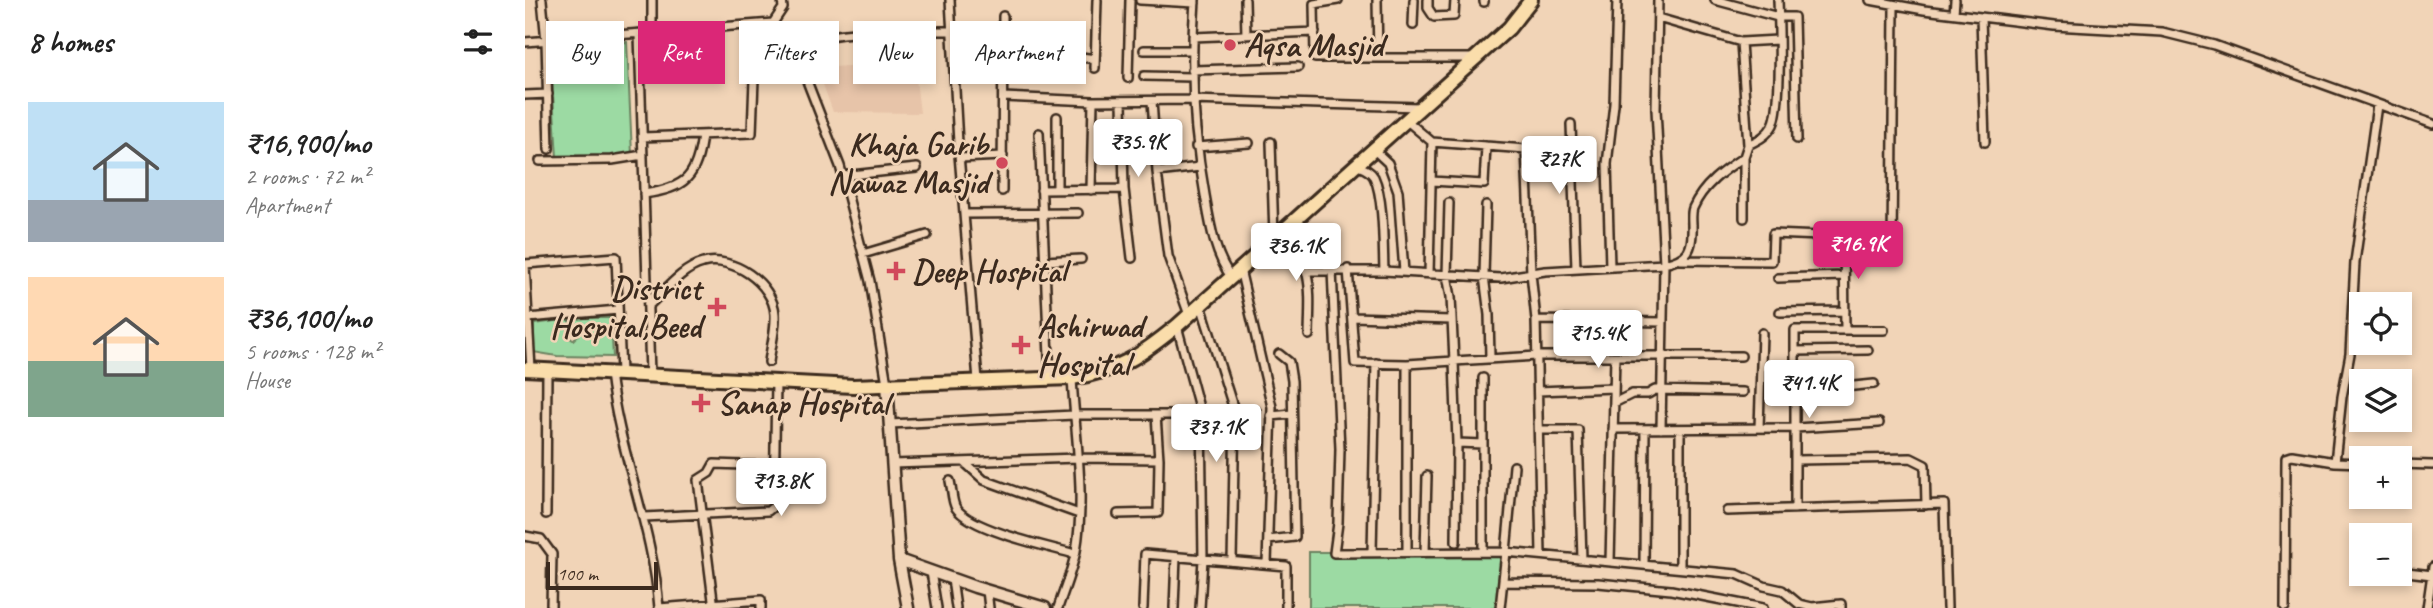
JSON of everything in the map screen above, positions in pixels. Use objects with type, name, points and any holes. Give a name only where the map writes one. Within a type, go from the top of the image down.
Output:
[{"type":"highway","points":[[528,369],[853,386],[1072,379],[1108,372],[1177,326],[1509,28],[1531,0]]},
{"type":"street","points":[[525,43],[546,41],[542,0]]},
{"type":"street","points":[[652,0],[652,21]]},
{"type":"street","points":[[774,21],[783,8],[782,0]]},
{"type":"street","points":[[950,0],[951,21]]},
{"type":"street","points":[[1086,62],[1095,64],[1097,0]]},
{"type":"street","points":[[1128,78],[1130,0]]},
{"type":"street","points":[[1140,0],[1195,1],[1192,100],[1196,147],[1219,261],[1235,273],[1272,407],[1268,564]]},
{"type":"street","points":[[1245,0],[1246,35]]},
{"type":"street","points":[[1338,0],[1314,4],[1315,58],[1475,58]]},
{"type":"street","points":[[1377,0],[1378,58]]},
{"type":"street","points":[[1413,25],[1414,0]]},
{"type":"street","points":[[1428,0],[1428,8],[1434,17],[1449,18],[1454,16],[1455,0]]},
{"type":"street","points":[[1610,267],[1607,164],[1614,104],[1617,0]]},
{"type":"street","points":[[1658,0],[1656,109],[1664,264],[1661,429]]},
{"type":"street","points":[[1716,0],[1778,17],[1794,17],[1797,139]]},
{"type":"street","points":[[1748,145],[1764,138],[1774,124],[1778,0]]},
{"type":"street","points":[[1870,0],[2055,26],[2162,32],[2214,45],[2433,124]]},
{"type":"street","points":[[1954,13],[1955,0]]},
{"type":"street","points":[[1892,249],[1894,5]]},
{"type":"street","points":[[1003,16],[1003,21]]},
{"type":"street","points":[[1981,17],[1985,142]]},
{"type":"street","points":[[1658,18],[1741,42],[1778,40]]},
{"type":"street","points":[[839,34],[950,31]]},
{"type":"street","points":[[1193,37],[1315,32]]},
{"type":"street","points":[[1741,42],[1748,145],[1744,158],[1744,218]]},
{"type":"street","points":[[1144,50],[1192,50]]},
{"type":"street","points":[[1144,76],[1298,67]]},
{"type":"street","points":[[548,84],[549,149]]},
{"type":"street","points":[[640,84],[650,374]]},
{"type":"street","points":[[642,137],[752,133],[754,84]]},
{"type":"street","points":[[808,84],[842,176],[883,345],[899,560],[908,608]]},
{"type":"street","points":[[955,84],[978,380]]},
{"type":"street","points":[[1002,191],[1003,84]]},
{"type":"street","points":[[525,95],[548,94]]},
{"type":"street","points":[[1003,97],[1420,107]]},
{"type":"street","points":[[1091,190],[1093,101]]},
{"type":"street","points":[[1122,101],[1124,189],[1132,258]]},
{"type":"street","points":[[1151,101],[1168,256],[1189,315]]},
{"type":"street","points":[[2336,462],[2350,354],[2355,262],[2377,105]]},
{"type":"street","points":[[1057,117],[1057,190]]},
{"type":"street","points":[[1406,120],[1432,142],[1526,149],[1531,273],[1536,320],[1541,555]]},
{"type":"street","points":[[1571,124],[1576,269]]},
{"type":"street","points":[[1039,133],[1050,379]]},
{"type":"street","points":[[644,194],[676,187],[690,175],[699,160],[702,135]]},
{"type":"street","points":[[1196,147],[1249,142]]},
{"type":"street","points":[[1271,142],[1278,235],[1299,249],[1307,271],[1310,284],[1310,335]]},
{"type":"street","points":[[1429,274],[1432,142]]},
{"type":"street","points":[[1431,181],[1484,184],[1486,146]]},
{"type":"street","points":[[1373,149],[1388,163],[1398,191],[1405,272]]},
{"type":"street","points":[[540,161],[612,160],[643,155]]},
{"type":"street","points":[[960,158],[1003,156]]},
{"type":"street","points":[[1680,260],[1690,251],[1693,237],[1692,210],[1717,175],[1744,158]]},
{"type":"street","points":[[1356,165],[1369,171],[1375,179],[1380,208],[1384,271]]},
{"type":"street","points":[[1157,172],[1200,167]]},
{"type":"street","points":[[842,176],[916,168]]},
{"type":"street","points":[[1041,190],[1124,189]]},
{"type":"street","points":[[1449,203],[1447,275],[1451,297],[1457,443],[1456,542]]},
{"type":"street","points":[[1486,205],[1484,276],[1489,315],[1490,358]]},
{"type":"street","points":[[964,214],[1078,213]]},
{"type":"street","points":[[863,254],[927,234]]},
{"type":"street","points":[[1307,271],[1384,271],[1501,278],[1576,269],[1664,264],[1680,260],[1772,261],[1773,234],[1879,240]]},
{"type":"street","points":[[1844,237],[1845,330]]},
{"type":"street","points":[[528,369],[525,264],[616,257],[618,310],[613,400],[644,517],[659,608],[713,606],[761,600],[761,608]]},
{"type":"street","points":[[1045,261],[1081,259]]},
{"type":"street","points":[[648,306],[685,273],[702,263],[719,262],[741,269],[760,282],[775,311],[769,362]]},
{"type":"street","points":[[1332,270],[1340,449],[1338,523],[1333,553],[1506,552],[1737,574],[1764,586],[1782,590],[1799,604],[1812,607],[1841,604],[1841,608]]},
{"type":"street","points":[[1348,270],[1355,363],[1407,364],[1537,356],[1741,356]]},
{"type":"street","points":[[1778,278],[1844,276]]},
{"type":"street","points":[[1201,304],[1235,413],[1233,561]]},
{"type":"street","points":[[528,318],[618,310]]},
{"type":"street","points":[[1780,312],[1845,311]]},
{"type":"street","points":[[1352,317],[1451,320]]},
{"type":"street","points":[[1536,320],[1663,322]]},
{"type":"street","points":[[1177,326],[1201,415],[1201,608]]},
{"type":"street","points":[[1795,509],[1795,330],[1884,330]]},
{"type":"street","points":[[1759,428],[1762,333]]},
{"type":"street","points":[[1795,351],[1868,350]]},
{"type":"street","points":[[1268,540],[1295,537],[1292,381],[1289,362],[1279,354]]},
{"type":"street","points":[[1610,562],[1615,356]]},
{"type":"street","points":[[1373,553],[1375,363]]},
{"type":"street","points":[[1407,364],[1407,552]]},
{"type":"street","points":[[546,514],[547,370]]},
{"type":"street","points":[[1483,378],[1483,552]]},
{"type":"street","points":[[1058,608],[1075,554],[1079,514],[1079,458],[1072,379]]},
{"type":"street","points":[[644,517],[768,511],[774,506],[776,381]]},
{"type":"street","points":[[1795,392],[1874,384]]},
{"type":"street","points":[[1538,391],[1614,388]]},
{"type":"street","points":[[1614,403],[1632,394],[1648,394],[1655,390],[1743,392]]},
{"type":"street","points":[[890,424],[1074,415],[1201,415],[1257,411]]},
{"type":"street","points":[[1271,416],[1292,414]]},
{"type":"street","points":[[1118,514],[1158,513],[1159,459],[1156,415]]},
{"type":"street","points":[[1613,429],[1795,428],[1879,423]]},
{"type":"street","points":[[1644,565],[1645,429]]},
{"type":"street","points":[[1680,429],[1680,568]]},
{"type":"street","points":[[1539,430],[1578,430],[1583,559]]},
{"type":"street","points":[[1457,443],[1483,444]]},
{"type":"street","points":[[2285,608],[2286,457],[2292,455],[2349,463]]},
{"type":"street","points":[[892,464],[1079,458],[1159,459]]},
{"type":"street","points":[[1797,460],[1911,458],[1925,465],[1926,505]]},
{"type":"street","points":[[964,462],[984,480],[1079,514]]},
{"type":"street","points":[[713,606],[698,480],[709,473],[714,464],[774,466]]},
{"type":"street","points":[[2412,464],[2433,465]]},
{"type":"street","points":[[1500,608],[1514,466]]},
{"type":"street","points":[[1425,552],[1427,476]]},
{"type":"street","points":[[950,481],[955,507],[968,519],[1030,542],[1075,554]]},
{"type":"street","points":[[1727,511],[1944,504],[1947,608]]},
{"type":"street","points":[[525,536],[541,539],[552,554],[551,608]]},
{"type":"street","points":[[1143,608],[1145,554],[1286,566],[1286,608]]},
{"type":"street","points":[[1174,608],[1176,557]]},
{"type":"street","points":[[899,560],[1025,605],[1045,608]]},
{"type":"street","points":[[2412,571],[2433,571],[2427,608]]},
{"type":"street","points":[[931,572],[937,608]]},
{"type":"street","points":[[952,579],[956,608]]},
{"type":"street","points":[[1503,582],[1598,583],[1671,590],[1763,608]]},
{"type":"street","points":[[986,590],[989,608]]},
{"type":"shaded area","points":[[853,66],[853,84],[917,84],[920,113],[833,112],[823,84],[839,84],[839,67]]},
{"type":"green space","points":[[624,42],[627,42],[632,155],[557,158],[552,84],[624,84]]},
{"type":"green space","points":[[575,318],[611,318],[613,357],[557,356],[533,352],[534,324],[569,319],[570,329],[567,336],[573,340],[578,335]]},
{"type":"green space","points":[[1309,552],[1506,552],[1501,608],[1309,608]]},
{"type":"place","name":"Aqsa Masjid","points":[[1230,45]]},
{"type":"place","name":"Khaja Garib Nawaz Masjid","points":[[1002,163]]},
{"type":"place","name":"Deep Hospital","points":[[896,271]]},
{"type":"place","name":"District Hospital,Beed","points":[[717,307]]},
{"type":"place","name":"Ashirwad Hospital","points":[[1021,345]]},
{"type":"place","name":"Sanap Hospital","points":[[701,403]]}]
